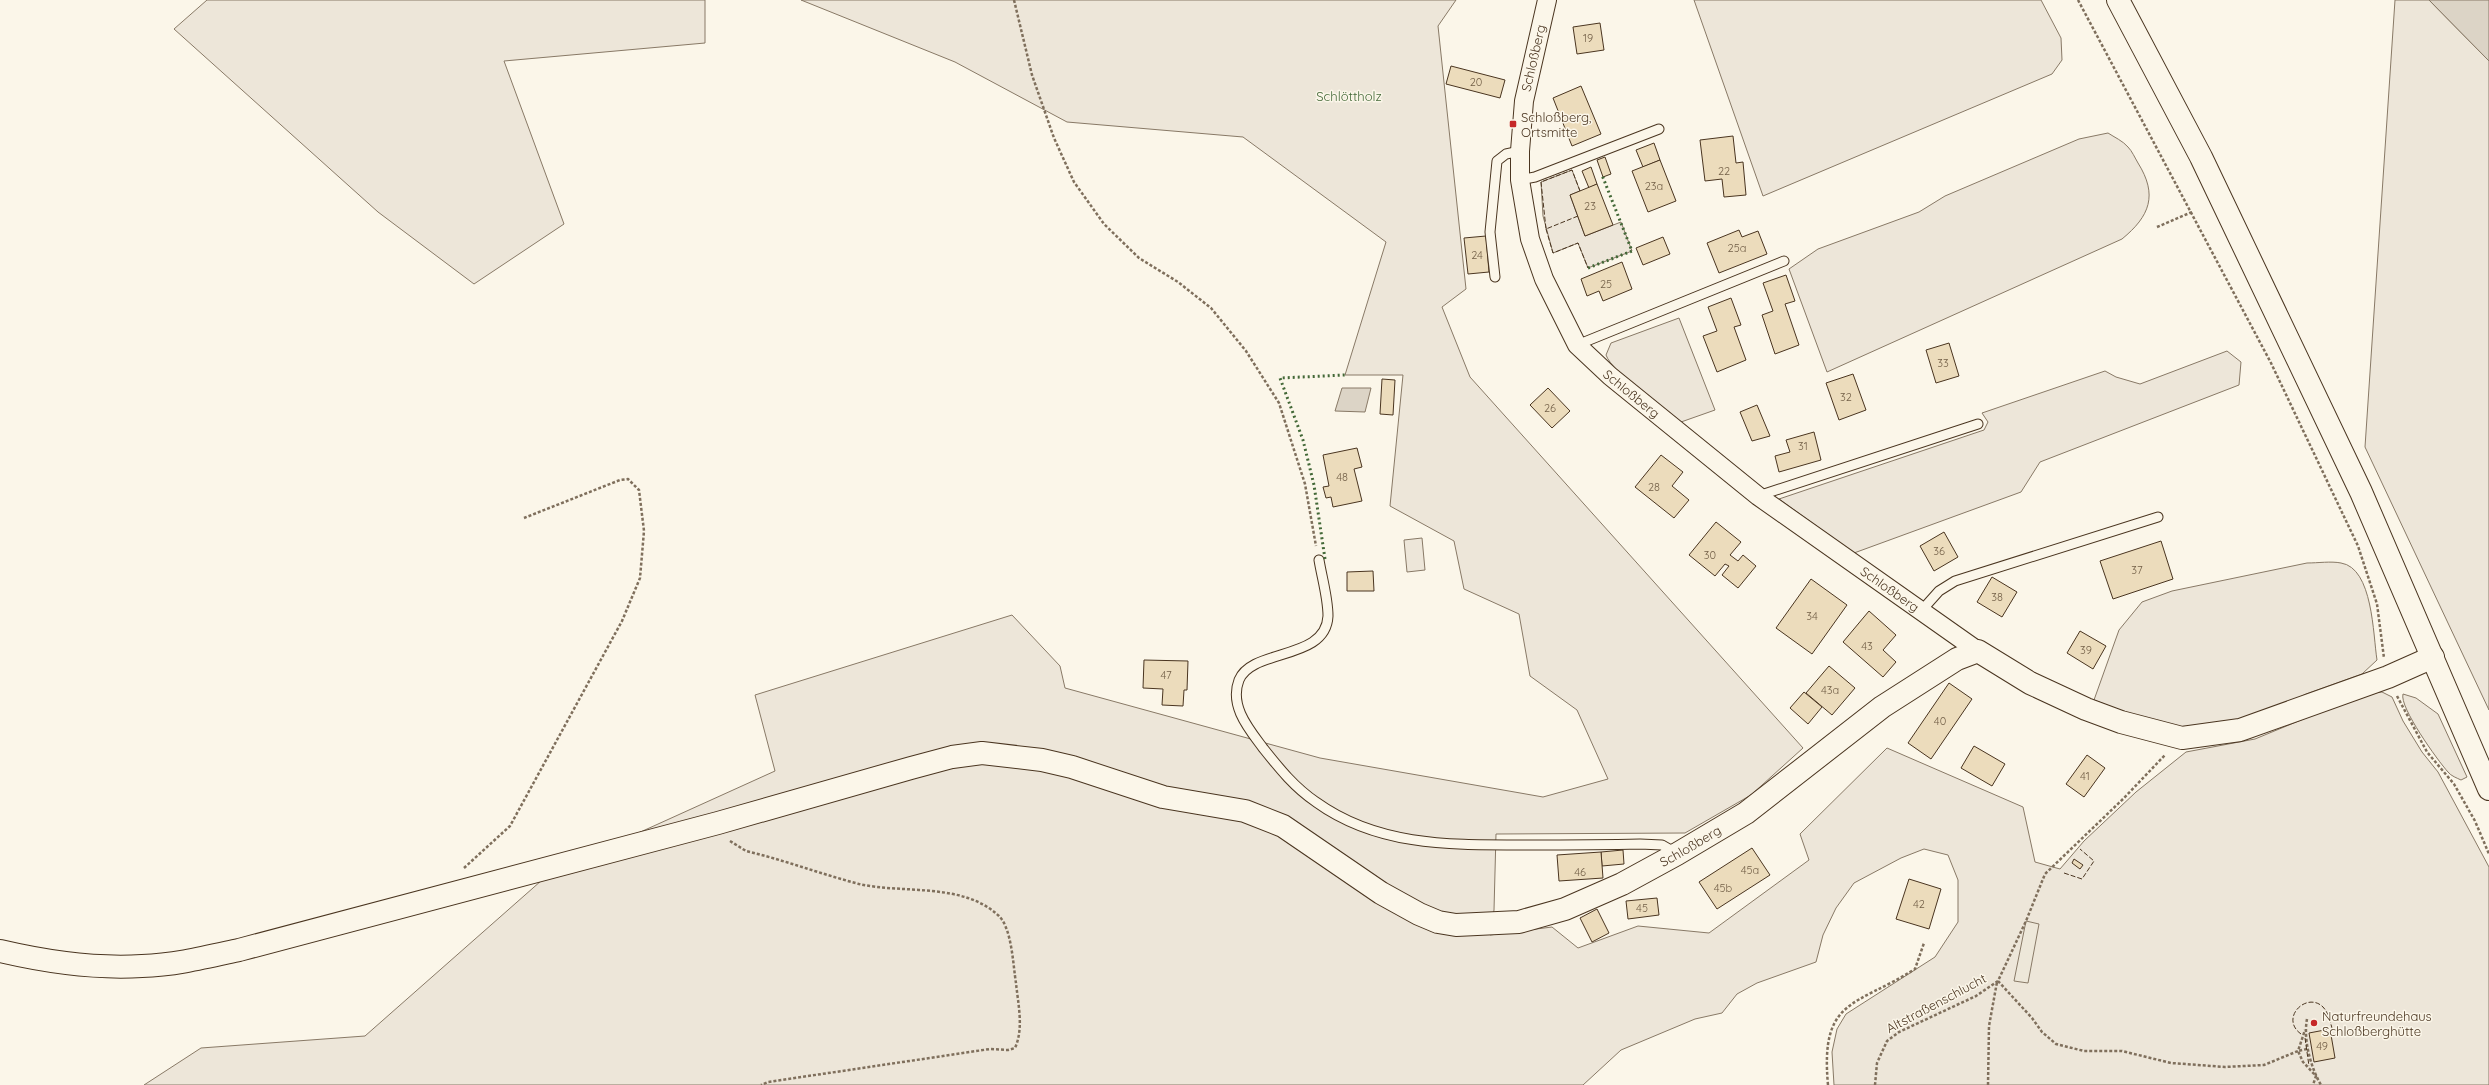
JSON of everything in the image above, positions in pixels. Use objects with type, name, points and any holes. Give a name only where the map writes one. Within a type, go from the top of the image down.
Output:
[{"type":"street","name":"Schloßberg","points":[[1547,0],[1524,101],[1520,151],[1520,180],[1530,239],[1544,279],[1577,345],[1610,376],[1758,496],[1922,610],[1978,651],[2030,683],[2086,709],[2122,722],[2182,738]]},
{"type":"street","points":[[2118,0],[2201,157],[2361,492],[2489,789]]},
{"type":"street","name":"Schloßberg","points":[[0,951],[37,959],[104,966],[143,966],[186,962],[239,950],[718,823],[952,758],[982,753],[1014,756],[1072,767],[1163,797],[1245,810],[1283,826],[1405,907],[1438,922],[1456,925],[1479,926],[1519,922],[1565,909],[1622,884],[1677,854],[1746,813],[1817,756],[1888,703],[1956,659],[1978,651]]},
{"type":"street","points":[[2182,738],[2240,730],[2388,677],[2433,657]]},
{"type":"lane","points":[[1520,180],[1535,177],[1659,129]]},
{"type":"lane","points":[[1495,277],[1490,232],[1497,161],[1506,154],[1520,151]]},
{"type":"lane","points":[[1577,345],[1784,261]]},
{"type":"lane","points":[[1758,496],[1978,424]]},
{"type":"lane","points":[[1922,610],[1939,591],[1954,581],[2158,517]]},
{"type":"lane","points":[[1319,560],[1328,615],[1326,625],[1318,637],[1302,648],[1254,666],[1244,673],[1239,681],[1238,693],[1238,708],[1243,722],[1289,780],[1315,802],[1366,829],[1380,834],[1430,844],[1647,845],[1662,846],[1677,854]]},
{"type":"path","points":[[1014,0],[1032,76],[1054,138],[1074,182],[1104,224],[1139,258],[1178,282],[1211,308],[1246,351],[1279,403],[1305,484],[1319,560]]},
{"type":"path","points":[[2078,0],[2271,363],[2358,546],[2377,604],[2388,677],[2404,713],[2427,752],[2454,784],[2475,821],[2489,854]]},
{"type":"path","points":[[2157,227],[2192,212]]},
{"type":"path","points":[[458,873],[510,826],[619,628],[640,578],[643,525],[639,490],[628,479],[620,480],[524,518]]},
{"type":"path","name":"Altstraßenschlucht","points":[[1875,1085],[1877,1063],[1887,1041],[1899,1032],[1976,996],[1998,981],[2026,921],[2045,874],[2124,798],[2182,738]]},
{"type":"path","points":[[718,823],[728,840],[746,851],[861,884],[899,887],[968,898],[987,907],[1000,918],[1011,944],[1020,1036],[1014,1048],[1008,1050],[990,1049],[768,1082],[761,1085]]},
{"type":"path","points":[[1828,1085],[1828,1037],[1839,1014],[1855,1000],[1894,982],[1915,969],[1924,943]]},
{"type":"path","points":[[1998,981],[2032,1018],[2042,1032],[2056,1044],[2084,1051],[2122,1051],[2171,1063],[2225,1067],[2264,1065],[2306,1049]]},
{"type":"path","points":[[1988,1085],[1989,1026],[1998,981]]},
{"type":"path","points":[[2307,1019],[2298,1051],[2303,1062],[2316,1076],[2321,1085]]},
{"type":"path","points":[[2305,1030],[2316,1076],[2313,1085]]},
{"type":"green space","points":[[207,0],[705,0],[705,43],[504,61],[564,224],[474,284],[378,212],[174,29]]},
{"type":"green space","name":"Schlöttholz","points":[[801,0],[1456,0],[1438,26],[1466,289],[1442,307],[1470,377],[1803,748],[1751,795],[1685,833],[1496,834],[1494,910],[1490,935],[1552,927],[1578,948],[1638,926],[1709,933],[1809,860],[1800,834],[1887,748],[2023,807],[2035,862],[2060,869],[2084,841],[2136,792],[2186,752],[2255,739],[2364,694],[2382,692],[2392,697],[2403,721],[2422,752],[2438,772],[2489,867],[2489,1085],[1834,1085],[1832,1052],[1837,1029],[1846,1014],[1935,957],[1958,922],[1958,880],[1948,855],[1924,849],[1901,858],[1854,883],[1836,908],[1823,935],[1816,962],[1757,983],[1737,994],[1722,1013],[1695,1019],[1621,1050],[1583,1085],[144,1085],[201,1048],[365,1036],[550,873],[775,771],[755,695],[1012,615],[1060,666],[1065,688],[1320,758],[1543,797],[1608,779],[1577,710],[1530,676],[1519,614],[1464,589],[1454,541],[1390,506],[1403,375],[1345,375],[1386,242],[1243,137],[1067,122],[955,62]]},
{"type":"green space","points":[[1694,0],[2041,0],[2061,38],[2062,60],[2052,74],[1763,196]]},
{"type":"green space","points":[[2395,0],[2429,0],[2489,61],[2489,710],[2365,447]]},
{"type":"green space","points":[[2108,133],[2124,143],[2129,149],[2148,185],[2149,195],[2145,213],[2132,230],[2122,239],[1827,372],[1789,269],[1818,249],[1919,212],[1945,196],[2079,139]]},
{"type":"green space","points":[[1572,170],[1580,191],[1570,195],[1585,236],[1621,222],[1632,251],[1588,268],[1578,243],[1553,253],[1543,216],[1541,182]]},
{"type":"green space","points":[[1679,318],[1715,410],[1681,422],[1628,381],[1618,372],[1606,355],[1611,343]]},
{"type":"green space","points":[[2227,351],[2241,362],[2239,385],[2040,462],[2021,492],[1854,553],[1779,499],[1984,430],[1988,422],[1982,413],[2105,371],[2116,377],[2140,384]]},
{"type":"green space","points":[[1422,538],[1425,570],[1407,572],[1404,540]]},
{"type":"green space","points":[[2307,563],[2341,563],[2352,568],[2360,577],[2370,604],[2377,660],[2362,674],[2306,694],[2276,709],[2211,727],[2183,728],[2148,721],[2094,700],[2119,630],[2142,602],[2172,591]]},
{"type":"green space","points":[[2403,694],[2416,698],[2438,714],[2467,777],[2461,780],[2451,775],[2443,766],[2420,734],[2403,701]]},
{"type":"shaded area","points":[[2429,0],[2489,0],[2489,61]]},
{"type":"shaded area","points":[[1342,388],[1371,388],[1365,412],[1335,411]]},
{"type":"shaded area","points":[[2026,921],[2039,924],[2028,983],[2014,981]]},
{"type":"building","points":[[1600,23],[1604,50],[1577,54],[1573,27]]},
{"type":"building","points":[[1451,66],[1505,80],[1500,98],[1446,84]]},
{"type":"building","points":[[1581,86],[1601,134],[1572,146],[1553,98]]},
{"type":"building","points":[[1733,136],[1736,163],[1743,162],[1746,195],[1724,197],[1722,179],[1705,181],[1700,140]]},
{"type":"building","points":[[1654,143],[1660,160],[1643,167],[1636,150]]},
{"type":"building","points":[[1605,157],[1611,174],[1603,177],[1597,160]]},
{"type":"building","points":[[1660,160],[1676,201],[1648,212],[1632,171]]},
{"type":"building","points":[[1591,167],[1597,184],[1589,188],[1582,171]]},
{"type":"building","points":[[1597,184],[1613,225],[1585,236],[1570,195]]},
{"type":"building","points":[[1739,230],[1742,237],[1758,231],[1767,254],[1719,273],[1707,243]]},
{"type":"building","points":[[1486,236],[1489,272],[1468,274],[1464,238]]},
{"type":"building","points":[[1663,237],[1670,254],[1643,265],[1636,248]]},
{"type":"building","points":[[1622,262],[1632,289],[1603,301],[1599,291],[1587,296],[1581,279]]},
{"type":"building","points":[[1786,275],[1795,301],[1785,304],[1799,345],[1775,354],[1762,315],[1773,311],[1763,283]]},
{"type":"building","points":[[1731,298],[1741,325],[1734,327],[1746,360],[1717,372],[1703,336],[1717,331],[1708,307]]},
{"type":"building","points":[[1949,343],[1959,376],[1936,383],[1926,350]]},
{"type":"building","points":[[1853,374],[1866,410],[1839,420],[1826,383]]},
{"type":"building","points":[[1382,379],[1395,380],[1393,415],[1380,414]]},
{"type":"building","points":[[1548,388],[1570,411],[1552,428],[1530,405]]},
{"type":"building","points":[[1757,405],[1770,436],[1752,441],[1740,412]]},
{"type":"building","points":[[1814,432],[1821,460],[1779,472],[1775,456],[1790,452],[1786,440]]},
{"type":"building","points":[[1357,448],[1362,467],[1354,469],[1362,501],[1333,507],[1331,497],[1326,498],[1323,487],[1329,486],[1323,455]]},
{"type":"building","points":[[1661,455],[1683,472],[1672,486],[1689,500],[1674,518],[1635,487]]},
{"type":"building","points":[[1716,522],[1741,542],[1730,555],[1738,561],[1743,555],[1756,566],[1738,588],[1722,575],[1729,566],[1725,564],[1715,576],[1689,555]]},
{"type":"building","points":[[1944,532],[1958,557],[1934,571],[1920,546]]},
{"type":"building","points":[[2161,541],[2173,579],[2113,599],[2100,561]]},
{"type":"building","points":[[1373,571],[1374,591],[1347,591],[1347,572]]},
{"type":"building","points":[[1992,577],[2017,592],[2002,617],[1977,602]]},
{"type":"building","points":[[1811,579],[1847,605],[1812,654],[1776,628]]},
{"type":"building","points":[[1869,611],[1896,635],[1883,650],[1896,662],[1883,677],[1843,642]]},
{"type":"building","points":[[2080,631],[2106,646],[2093,669],[2067,653]]},
{"type":"building","points":[[1144,660],[1188,661],[1187,690],[1184,690],[1183,706],[1162,705],[1163,689],[1143,688]]},
{"type":"building","points":[[1829,666],[1855,688],[1832,715],[1806,693]]},
{"type":"building","points":[[1949,683],[1972,699],[1931,759],[1908,743]]},
{"type":"building","points":[[1804,692],[1822,707],[1808,724],[1790,708]]},
{"type":"building","points":[[1974,746],[2005,764],[1992,786],[1961,768]]},
{"type":"building","points":[[2087,755],[2105,768],[2084,797],[2066,784]]},
{"type":"building","points":[[1752,848],[1770,875],[1717,909],[1699,882]]},
{"type":"building","points":[[1623,850],[1624,864],[1602,866],[1601,852]]},
{"type":"building","points":[[1601,852],[1603,878],[1559,881],[1557,855]]},
{"type":"building","points":[[2074,859],[2083,865],[2080,869],[2072,863]]},
{"type":"building","points":[[1909,879],[1941,889],[1929,929],[1896,919]]},
{"type":"building","points":[[1657,898],[1659,915],[1628,919],[1626,901]]},
{"type":"building","points":[[1597,909],[1609,933],[1592,942],[1580,918]]},
{"type":"building","points":[[2330,1029],[2335,1058],[2314,1062],[2309,1033]]},
{"type":"hedge","points":[[1588,268],[1632,251],[1602,175]]},
{"type":"hedge","points":[[1325,559],[1314,485],[1303,440],[1280,378],[1345,375]]},
{"type":"fence","points":[[1578,216],[1546,229],[1541,182],[1572,170],[1580,191]]},
{"type":"fence","points":[[1546,229],[1553,253],[1578,243],[1588,268]]},
{"type":"fence","points":[[2064,873],[2082,879],[2094,861],[2080,849]]},
{"type":"fence","points":[[2301,1034],[2295,1028],[2293,1021],[2294,1014],[2303,1004],[2310,1002],[2317,1003],[2325,1009],[2332,1028]]},
{"type":"fence","points":[[2305,1038],[2309,1066]]},
{"type":"place","name":"Schloßberg, Ortsmitte","points":[[1513,124]]},
{"type":"place","name":"Naturfreundehaus Schloßberghütte","points":[[2314,1023]]}]
